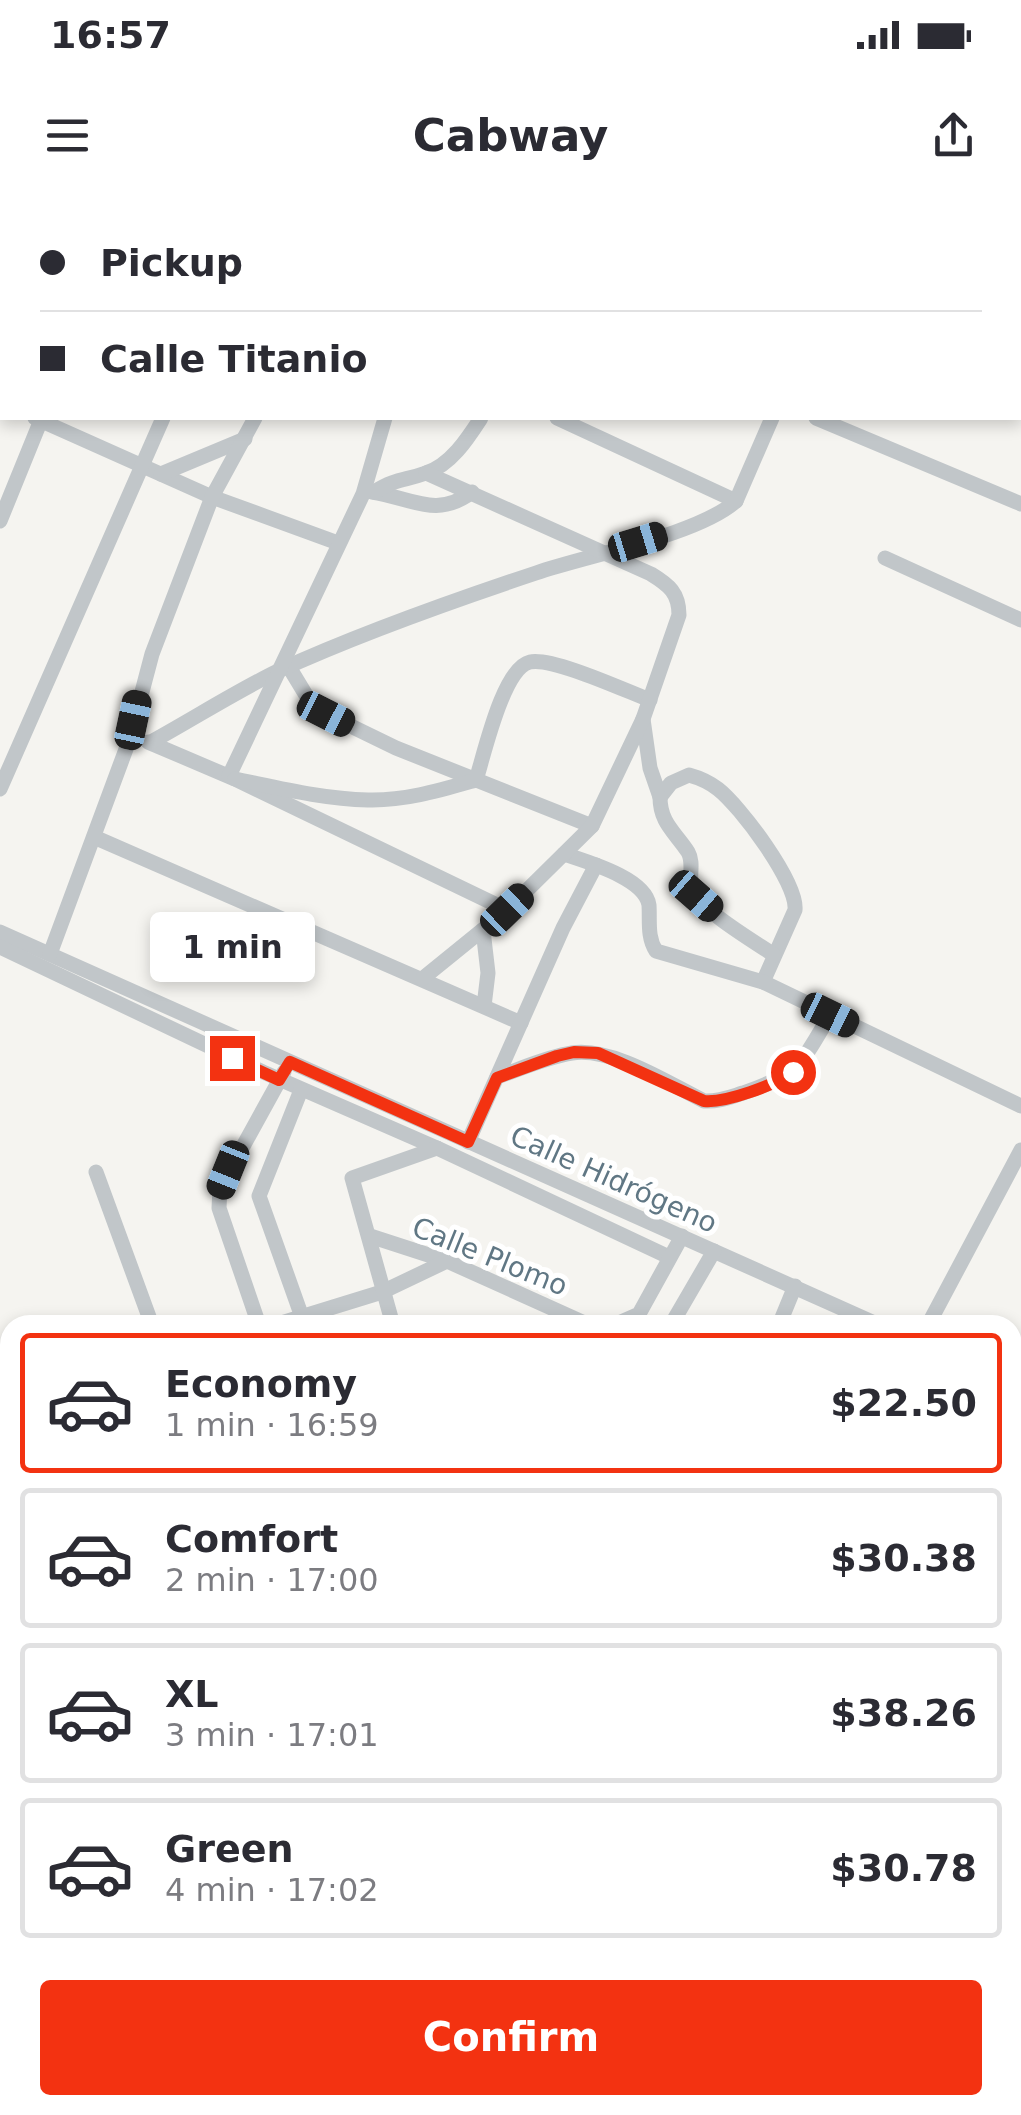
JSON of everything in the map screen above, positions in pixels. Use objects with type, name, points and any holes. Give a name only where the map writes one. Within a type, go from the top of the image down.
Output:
[{"type":"street","points":[[0,521],[38,420]]},
{"type":"street","points":[[40,420],[212,498],[338,542]]},
{"type":"street","points":[[0,789],[8,756],[162,420]]},
{"type":"street","points":[[50,954],[129,741],[152,654],[212,498],[254,420]]},
{"type":"street","points":[[232,778],[338,542],[368,493],[384,420]]},
{"type":"street","points":[[368,493],[395,480],[426,474],[457,452],[480,420]]},
{"type":"street","points":[[561,420],[736,501]]},
{"type":"street","points":[[151,742],[283,670],[431,610],[710,518],[736,501],[771,420]]},
{"type":"street","points":[[839,423],[1021,504]]},
{"type":"street","points":[[162,474],[245,439]]},
{"type":"street","points":[[422,980],[507,910],[592,826],[643,719],[679,615],[679,600],[669,585],[651,574],[426,474]]},
{"type":"street","points":[[368,493],[436,507],[459,502],[472,492]]},
{"type":"street","points":[[886,558],[1021,620]]},
{"type":"street","points":[[476,780],[510,681],[530,662],[560,666],[650,700]]},
{"type":"street","points":[[283,670],[326,714],[592,826]]},
{"type":"street","points":[[643,719],[664,823],[691,860],[691,888],[729,925],[774,955]]},
{"type":"street","points":[[129,741],[151,742],[232,778],[507,910]]},
{"type":"street","points":[[660,797],[671,782],[689,775],[718,788],[736,806],[780,870],[795,898],[795,910],[763,982]]},
{"type":"street","points":[[232,778],[311,794],[370,800],[427,794],[476,780]]},
{"type":"street","points":[[94,838],[520,1023]]},
{"type":"street","points":[[564,854],[640,886],[646,893],[651,943],[656,951],[763,982],[1021,1106]]},
{"type":"street","points":[[468,1142],[596,866]]},
{"type":"street","points":[[483,930],[488,973],[484,1006]]},
{"type":"street","name":"Calle Hidrógeno","points":[[0,932],[857,1315]]},
{"type":"street","points":[[0,947],[279,1080],[437,1148],[669,1257]]},
{"type":"street","points":[[497,1078],[557,1056],[598,1053],[704,1101],[715,1102],[793,1072],[830,1015]]},
{"type":"street","points":[[256,1315],[219,1208],[220,1188],[290,1062]]},
{"type":"street","points":[[285,1315],[258,1196],[301,1090]]},
{"type":"street","points":[[390,1315],[352,1178],[437,1148]]},
{"type":"street","points":[[933,1315],[1021,1150]]},
{"type":"street","points":[[96,1172],[148,1315]]},
{"type":"street","name":"Calle Plomo","points":[[370,1236],[447,1261],[568,1315]]},
{"type":"street","points":[[637,1315],[682,1236]]},
{"type":"street","points":[[677,1315],[714,1251]]},
{"type":"street","points":[[309,1315],[382,1292],[447,1261]]},
{"type":"street","points":[[783,1315],[795,1286]]},
{"type":"route","points":[[232,1058],[279,1080],[290,1062],[468,1142],[497,1078],[574,1052],[609,1056],[704,1101],[715,1102],[793,1072]]}]
